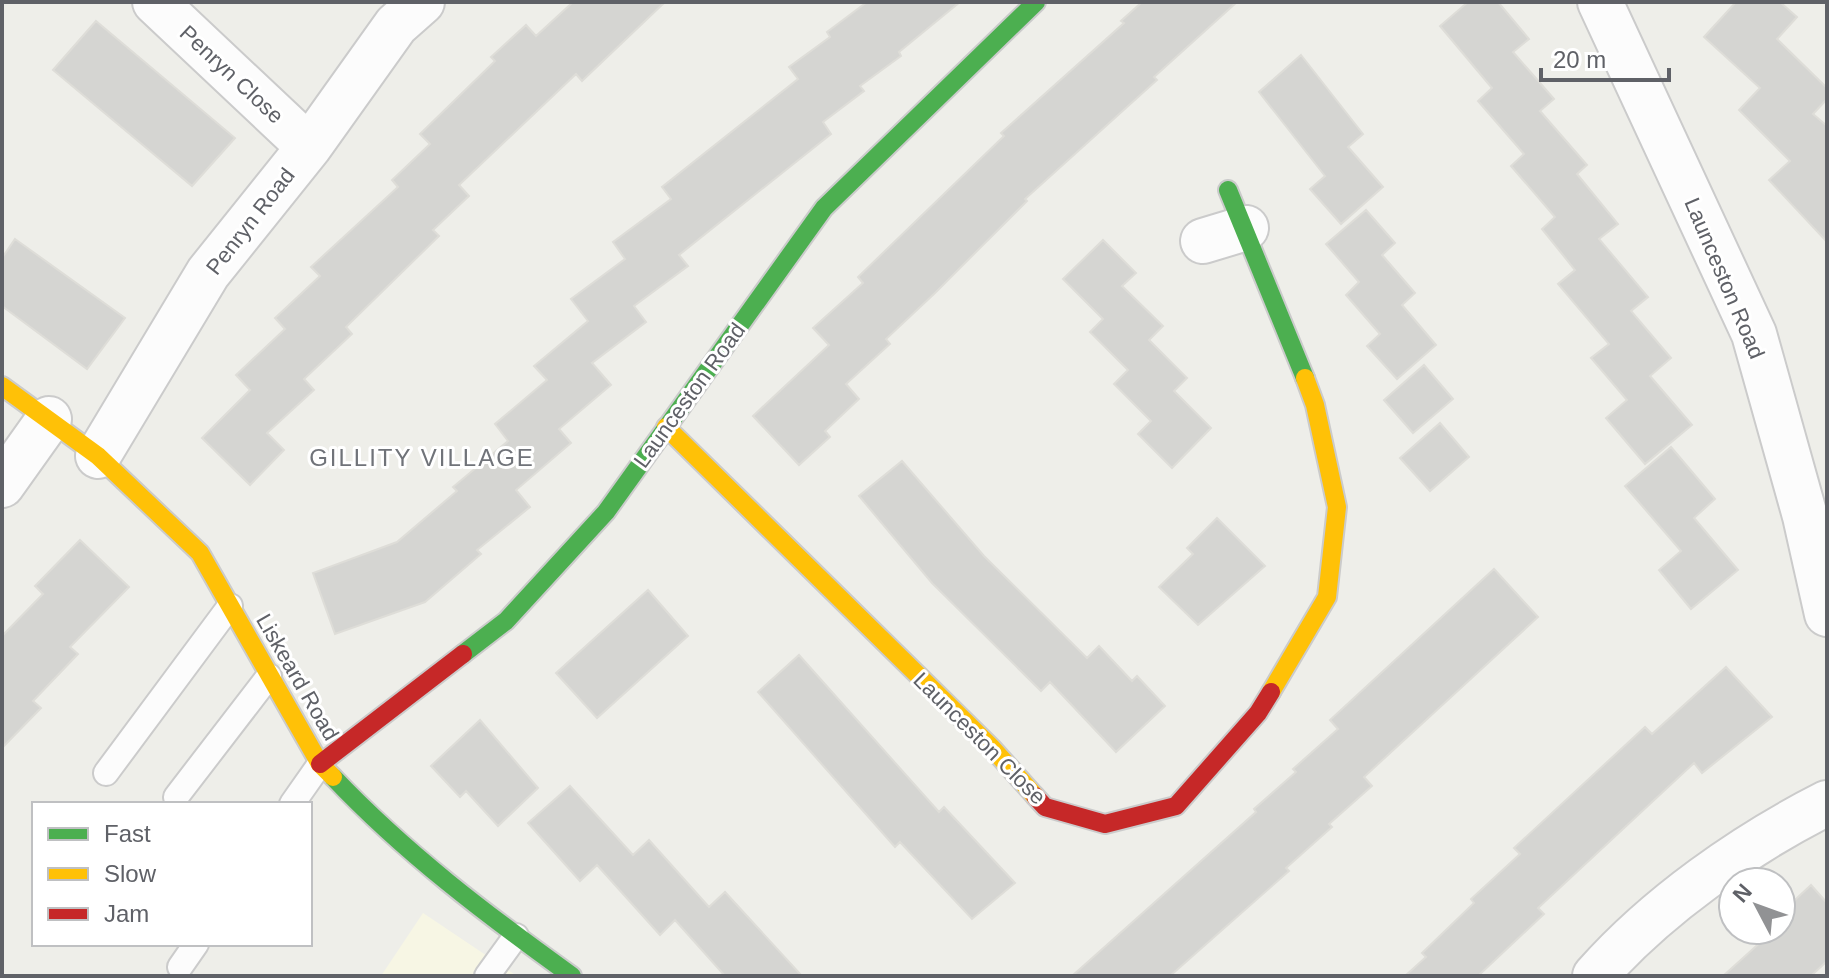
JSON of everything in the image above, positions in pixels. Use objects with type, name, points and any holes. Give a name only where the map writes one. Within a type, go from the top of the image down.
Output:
[{"type":"street","name":"Penryn Close","points":[[155,2],[309,147]]},
{"type":"street","name":"Penryn Road","points":[[98,456],[208,273],[309,147],[396,25],[422,2]]},
{"type":"street","name":"Launceston Road","points":[[320,764],[506,621],[606,512],[824,208],[1036,2]]},
{"type":"street","name":"Launceston Road","points":[[1600,2],[1754,334],[1805,516],[1827,614]]},
{"type":"street","name":"Launceston Close","points":[[666,427],[992,748],[1045,807],[1105,824],[1176,806],[1258,713],[1327,597],[1337,507],[1315,405],[1237,209],[1203,241]]},
{"type":"street","name":"Liskeard Road","points":[[2,386],[98,456],[200,553],[320,764],[383,830],[516,936],[572,976]]},
{"type":"street","points":[[2,485],[49,419]]},
{"type":"street","points":[[1595,976],[1616,953],[1733,856],[1827,803]]},
{"type":"lane","points":[[106,773],[230,606]]},
{"type":"lane","points":[[176,797],[269,676]]},
{"type":"lane","points":[[293,802],[320,764]]},
{"type":"lane","points":[[487,976],[516,936]]},
{"type":"lane","points":[[180,967],[195,946]]},
{"type":"shaded area","points":[[423,913],[517,976],[381,976]]},
{"type":"building","points":[[573,2],[665,2],[582,81],[576,74],[459,185],[469,196],[433,230],[439,236],[346,327],[352,334],[304,379],[314,390],[267,433],[284,450],[250,485],[202,438],[250,390],[236,375],[285,329],[275,318],[320,276],[311,267],[398,187],[392,180],[430,144],[420,134],[495,61],[491,57],[526,25],[536,36]]},
{"type":"building","points":[[867,2],[960,2],[899,52],[901,56],[860,86],[864,91],[823,122],[831,134],[679,255],[688,266],[634,306],[646,322],[592,363],[611,385],[559,429],[571,443],[516,490],[530,507],[477,550],[481,554],[425,602],[335,634],[313,573],[397,542],[457,491],[453,487],[508,441],[495,424],[547,380],[534,366],[588,321],[571,299],[625,259],[613,242],[671,199],[662,187],[798,79],[789,67],[830,37],[827,32]]},
{"type":"building","points":[[1142,2],[1237,2],[1154,77],[1157,80],[1025,199],[1027,201],[886,339],[890,344],[846,384],[859,399],[825,431],[830,437],[799,465],[753,416],[829,345],[813,328],[863,283],[858,277],[1004,136],[1001,133],[1124,23],[1121,21]]},
{"type":"building","points":[[1468,2],[1498,2],[1529,39],[1513,52],[1554,99],[1540,111],[1587,165],[1577,174],[1618,224],[1599,239],[1648,297],[1631,311],[1671,358],[1650,376],[1692,425],[1645,464],[1606,418],[1627,400],[1591,358],[1609,344],[1558,284],[1575,270],[1542,229],[1555,217],[1511,166],[1524,154],[1478,101],[1492,88],[1440,26]]},
{"type":"building","points":[[1736,2],[1780,2],[1797,17],[1777,39],[1827,88],[1827,99],[1813,114],[1827,126],[1827,242],[1769,180],[1790,161],[1739,110],[1760,88],[1704,37]]},
{"type":"building","points":[[96,21],[235,138],[192,186],[53,70]]},
{"type":"building","points":[[1301,55],[1363,134],[1348,147],[1383,187],[1341,224],[1310,189],[1325,176],[1259,92]]},
{"type":"building","points":[[1366,210],[1395,243],[1382,255],[1415,293],[1402,305],[1436,345],[1397,379],[1367,346],[1380,334],[1346,295],[1359,282],[1326,244]]},
{"type":"building","points":[[15,239],[125,318],[87,369],[2,306],[2,258]]},
{"type":"building","points":[[1103,240],[1136,273],[1122,286],[1163,326],[1149,340],[1187,378],[1174,391],[1211,428],[1172,468],[1138,434],[1151,421],[1114,384],[1128,370],[1090,332],[1103,319],[1063,279]]},
{"type":"building","points":[[1424,365],[1453,399],[1413,433],[1384,400]]},
{"type":"building","points":[[1440,423],[1469,457],[1430,491],[1400,458]]},
{"type":"building","points":[[1671,447],[1715,499],[1694,518],[1738,570],[1691,609],[1659,570],[1681,551],[1625,486]]},
{"type":"building","points":[[902,461],[984,556],[1087,658],[1099,646],[1132,681],[1137,676],[1165,706],[1116,752],[1050,682],[1041,691],[932,583],[859,496]]},
{"type":"building","points":[[1217,518],[1265,566],[1198,625],[1159,587],[1193,554],[1187,548]]},
{"type":"building","points":[[80,540],[129,587],[70,647],[78,654],[33,701],[41,708],[2,748],[2,636],[43,594],[35,586]]},
{"type":"building","points":[[1494,569],[1538,617],[1364,777],[1372,786],[1286,868],[1289,871],[1170,976],[1072,976],[1256,812],[1254,809],[1296,772],[1293,769],[1338,729],[1330,720]]},
{"type":"building","points":[[648,590],[688,636],[597,718],[556,673]]},
{"type":"building","points":[[799,655],[939,812],[944,807],[1015,883],[972,919],[900,842],[895,847],[758,692]]},
{"type":"building","points":[[1726,667],[1772,717],[1702,773],[1694,763],[1538,908],[1544,914],[1478,976],[1405,976],[1426,957],[1422,953],[1474,903],[1471,899],[1520,854],[1514,848],[1645,727],[1652,734]]},
{"type":"building","points":[[480,720],[538,788],[498,826],[466,791],[460,797],[431,766]]},
{"type":"building","points":[[570,786],[633,855],[649,840],[709,907],[725,892],[802,976],[725,976],[675,920],[660,935],[597,865],[580,881],[528,823]]},
{"type":"building","points":[[1811,885],[1827,903],[1827,961],[1811,976],[1723,976],[1756,946],[1797,946],[1797,898]]},
{"type":"traffic: fast","points":[[463,654],[506,621],[606,512],[824,208],[1036,2]]},
{"type":"traffic: fast","points":[[1228,190],[1305,378]]},
{"type":"traffic: fast","points":[[333,777],[389,832],[448,882],[572,976]]},
{"type":"traffic: slow","points":[[1271,692],[1327,597],[1337,507],[1315,405],[1305,378]]},
{"type":"traffic: slow","points":[[2,386],[98,456],[200,553],[320,764],[333,777]]},
{"type":"traffic: slow","points":[[666,427],[992,748],[1035,796]]},
{"type":"traffic: jam","points":[[320,764],[463,654]]},
{"type":"traffic: jam","points":[[1035,796],[1045,807],[1105,824],[1176,806],[1258,713],[1271,692]]},
{"type":"district","name":"GILLITY VILLAGE","points":[[422,458]]}]
